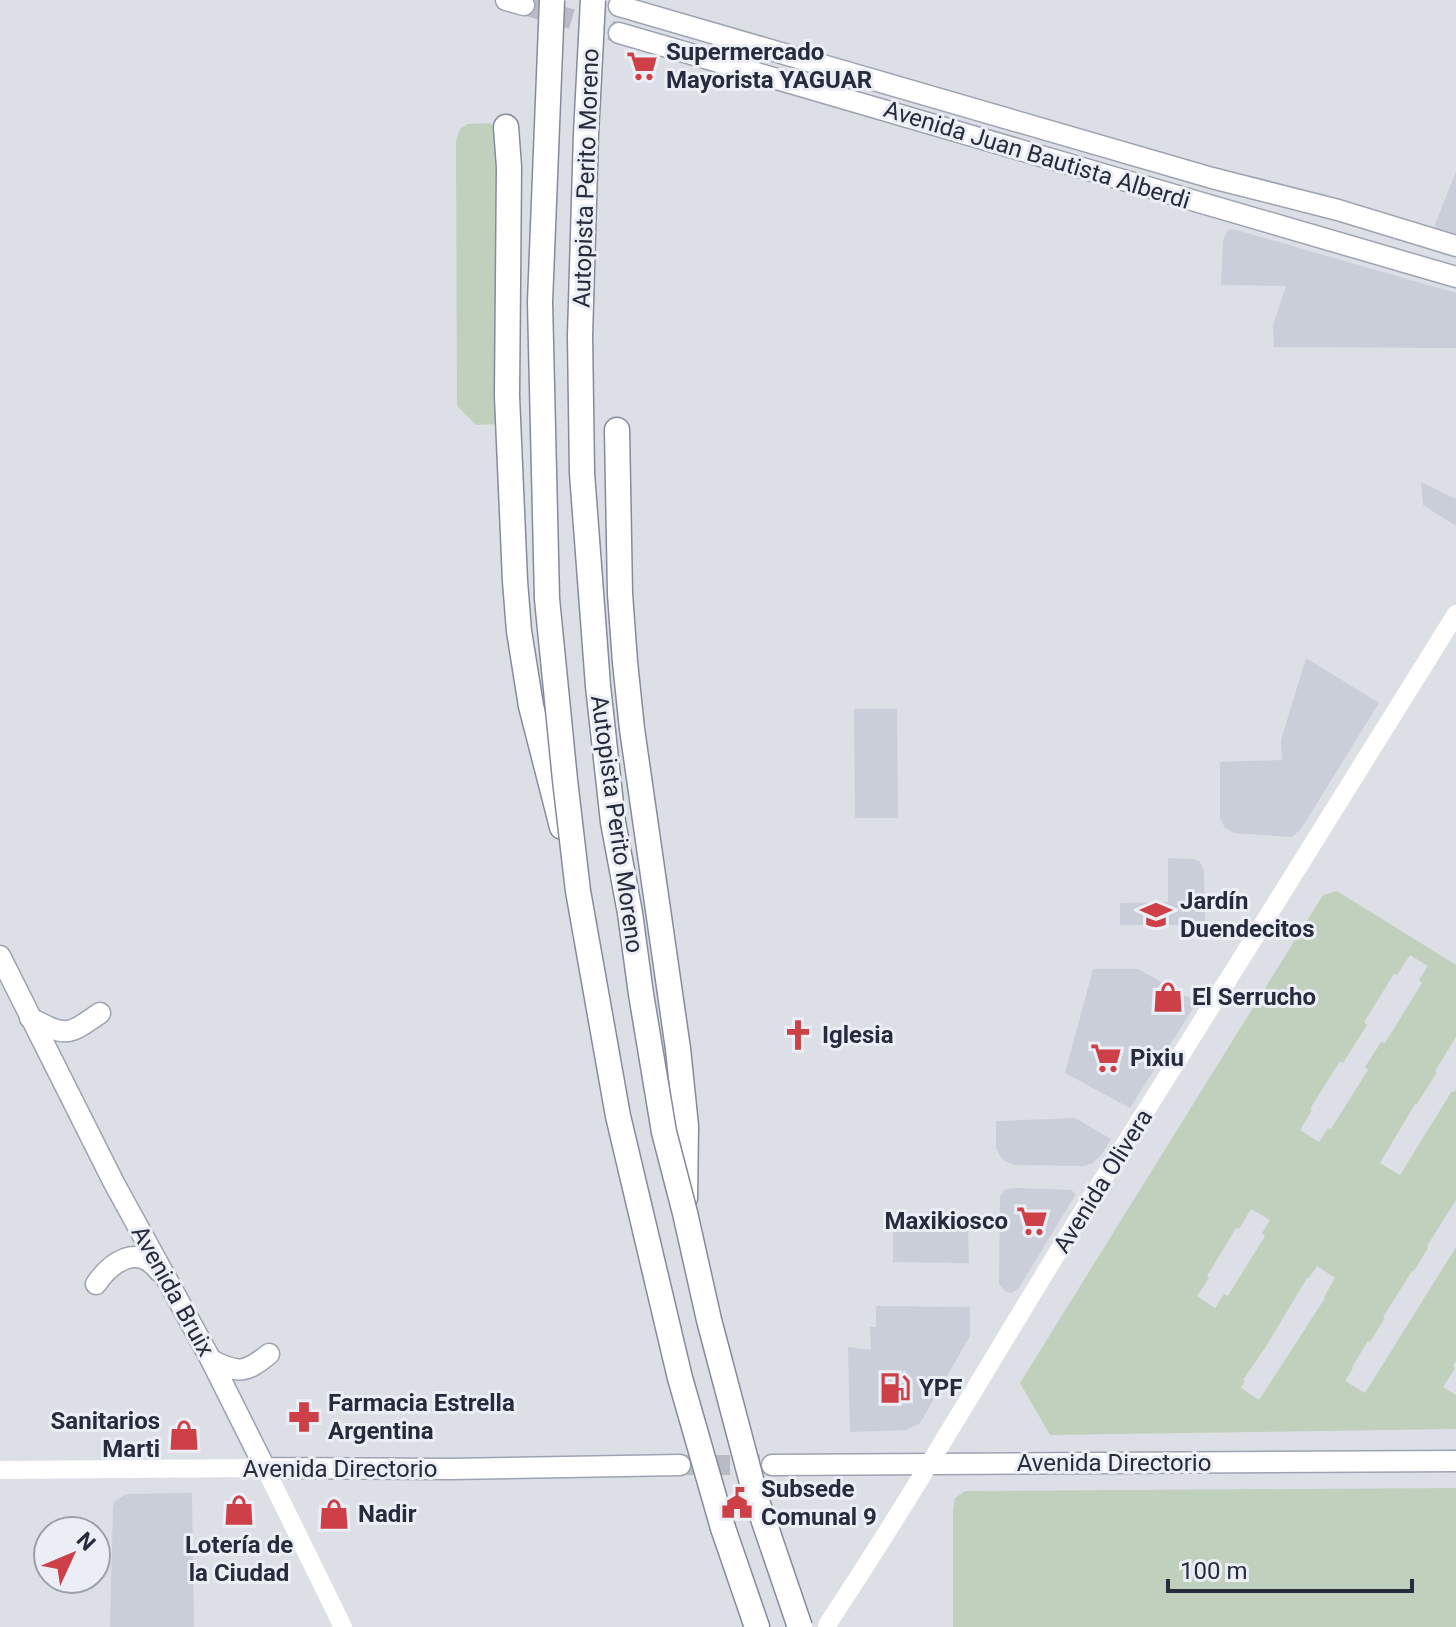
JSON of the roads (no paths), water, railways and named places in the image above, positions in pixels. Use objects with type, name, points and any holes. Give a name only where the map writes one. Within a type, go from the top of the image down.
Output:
[{"type":"highway","name":"Autopista Perito Moreno","points":[[552,0],[540,302],[547,599],[578,891],[618,1116],[676,1363],[723,1528],[757,1627]]},
{"type":"highway","name":"Autopista Perito Moreno","points":[[593,0],[580,336],[582,473],[597,670],[613,822],[664,1132],[756,1498],[800,1627]]},
{"type":"highway","points":[[506,127],[509,167],[507,396],[519,631],[531,706],[578,891]]},
{"type":"highway","points":[[617,430],[620,594],[625,662],[678,1049],[686,1126],[685,1213]]},
{"type":"main road","name":"Avenida Juan Bautista Alberdi","points":[[619,6],[1456,246]]},
{"type":"main road","name":"Avenida Juan Bautista Alberdi","points":[[619,33],[1456,277]]},
{"type":"main road","name":"Avenida Olivera","points":[[827,1625],[931,1463],[1095,1192],[1456,614]]},
{"type":"main road","name":"Avenida Bruix","points":[[0,956],[108,1172],[211,1360],[343,1627]]},
{"type":"main road","points":[[30,1018],[62,1033],[76,1029],[100,1013]]},
{"type":"main road","points":[[96,1284],[105,1270],[128,1257],[154,1265],[166,1281]]},
{"type":"main road","points":[[211,1360],[226,1368],[247,1370],[269,1354]]},
{"type":"main road","name":"Avenida Directorio","points":[[772,1465],[1456,1461]]},
{"type":"main road","name":"Avenida Directorio","points":[[0,1470],[680,1465]]},
{"type":"tunnel","points":[[524,5],[619,33]]},
{"type":"tunnel","points":[[680,1465],[772,1465]]},
{"type":"place","name":"Supermercado Mayorista YAGUAR","points":[[642,66]]},
{"type":"place","name":"Jardín Duendecitos","points":[[1156,915]]},
{"type":"place","name":"El Serrucho","points":[[1168,997]]},
{"type":"place","name":"Iglesia","points":[[798,1035]]},
{"type":"place","name":"Pixiu","points":[[1106,1058]]},
{"type":"place","name":"Maxikiosco","points":[[1032,1221]]},
{"type":"place","name":"YPF","points":[[895,1388]]},
{"type":"place","name":"Farmacia Estrella Argentina","points":[[304,1417]]},
{"type":"place","name":"Sanitarios Marti","points":[[184,1435]]},
{"type":"place","name":"Subsede Comunal 9","points":[[737,1503]]},
{"type":"place","name":"Lotería de la Ciudad","points":[[239,1510]]},
{"type":"place","name":"Nadir","points":[[334,1514]]}]
